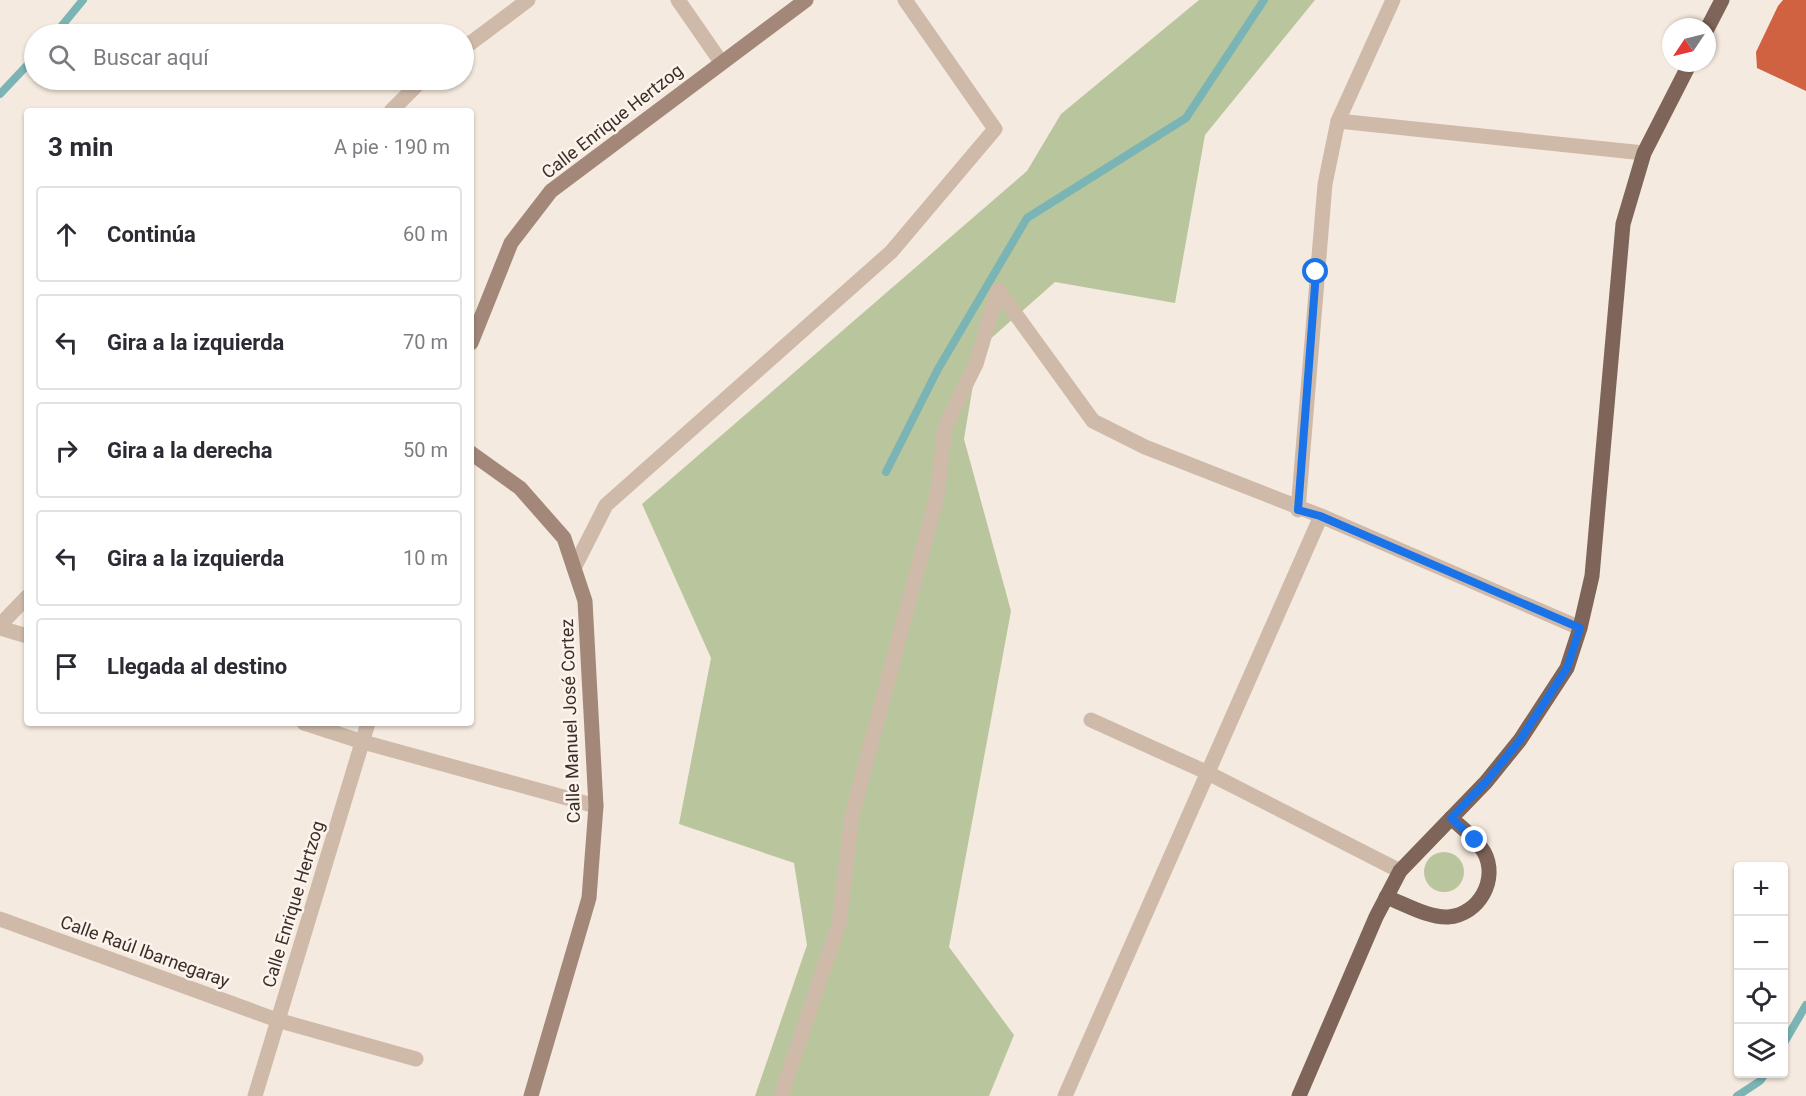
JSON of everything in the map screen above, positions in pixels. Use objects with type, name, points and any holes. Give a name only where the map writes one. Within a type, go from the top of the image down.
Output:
[{"type":"main road","points":[[1713,18],[1722,0]]},
{"type":"main road","points":[[1299,1096],[1386,897],[1400,871],[1486,782],[1520,740],[1567,668],[1580,628],[1592,576],[1623,224],[1644,153],[1685,72]]},
{"type":"main road","points":[[1386,897],[1435,916],[1449,917],[1462,914],[1479,901],[1489,881],[1489,866],[1484,852],[1451,818]]},
{"type":"street","points":[[474,40],[528,0]]},
{"type":"street","points":[[678,0],[721,62]]},
{"type":"street","name":"Calle Enrique Hertzog","points":[[474,336],[511,243],[551,191],[806,0]]},
{"type":"street","points":[[574,568],[606,505],[891,252],[995,129],[905,0]]},
{"type":"street","points":[[1298,510],[1325,184],[1338,121],[1393,0]]},
{"type":"street","points":[[394,108],[412,90]]},
{"type":"street","points":[[1338,121],[1644,153]]},
{"type":"street","points":[[781,1096],[839,923],[852,815],[937,496],[945,427],[976,364],[998,290],[1093,421],[1145,447],[1298,510],[1320,516],[1580,628]]},
{"type":"street","name":"Calle Manuel José Cortez","points":[[474,455],[528,497],[564,538],[585,601],[596,806],[589,898],[531,1096]]},
{"type":"street","points":[[1065,1096],[1320,516]]},
{"type":"street","points":[[24,600],[0,626],[24,635]]},
{"type":"street","points":[[1091,720],[1206,772],[1400,871]]},
{"type":"street","points":[[313,726],[363,742],[596,806]]},
{"type":"street","name":"Calle Enrique Hertzog","points":[[255,1096],[367,726]]},
{"type":"street","name":"Calle Raúl Ibarnegaray","points":[[0,919],[277,1020],[416,1059]]},
{"type":"green space","points":[[1199,0],[1315,0],[1205,135],[1175,303],[1055,282],[979,349],[964,439],[1011,611],[949,947],[1014,1035],[989,1096],[755,1096],[807,945],[794,863],[679,824],[711,658],[642,504],[1027,171],[1061,114]]},
{"type":"green space","points":[[1444,852],[1452,853],[1458,858],[1463,864],[1463,880],[1458,886],[1452,891],[1444,892],[1436,891],[1430,886],[1425,880],[1424,872],[1425,864],[1430,858],[1436,853]]},
{"type":"building","points":[[1783,0],[1806,0],[1806,91],[1757,68],[1756,52]]},
{"type":"waterway","points":[[63,24],[83,0]]},
{"type":"waterway","points":[[886,472],[938,369],[1027,218],[1186,118],[1264,0]]},
{"type":"waterway","points":[[0,94],[24,69]]},
{"type":"waterway","points":[[1788,1036],[1806,1005]]},
{"type":"waterway","points":[[1737,1096],[1762,1078]]},
{"type":"route","points":[[1316,272],[1298,510],[1320,516],[1580,628],[1567,668],[1520,740],[1486,782],[1451,818],[1475,840]]}]
